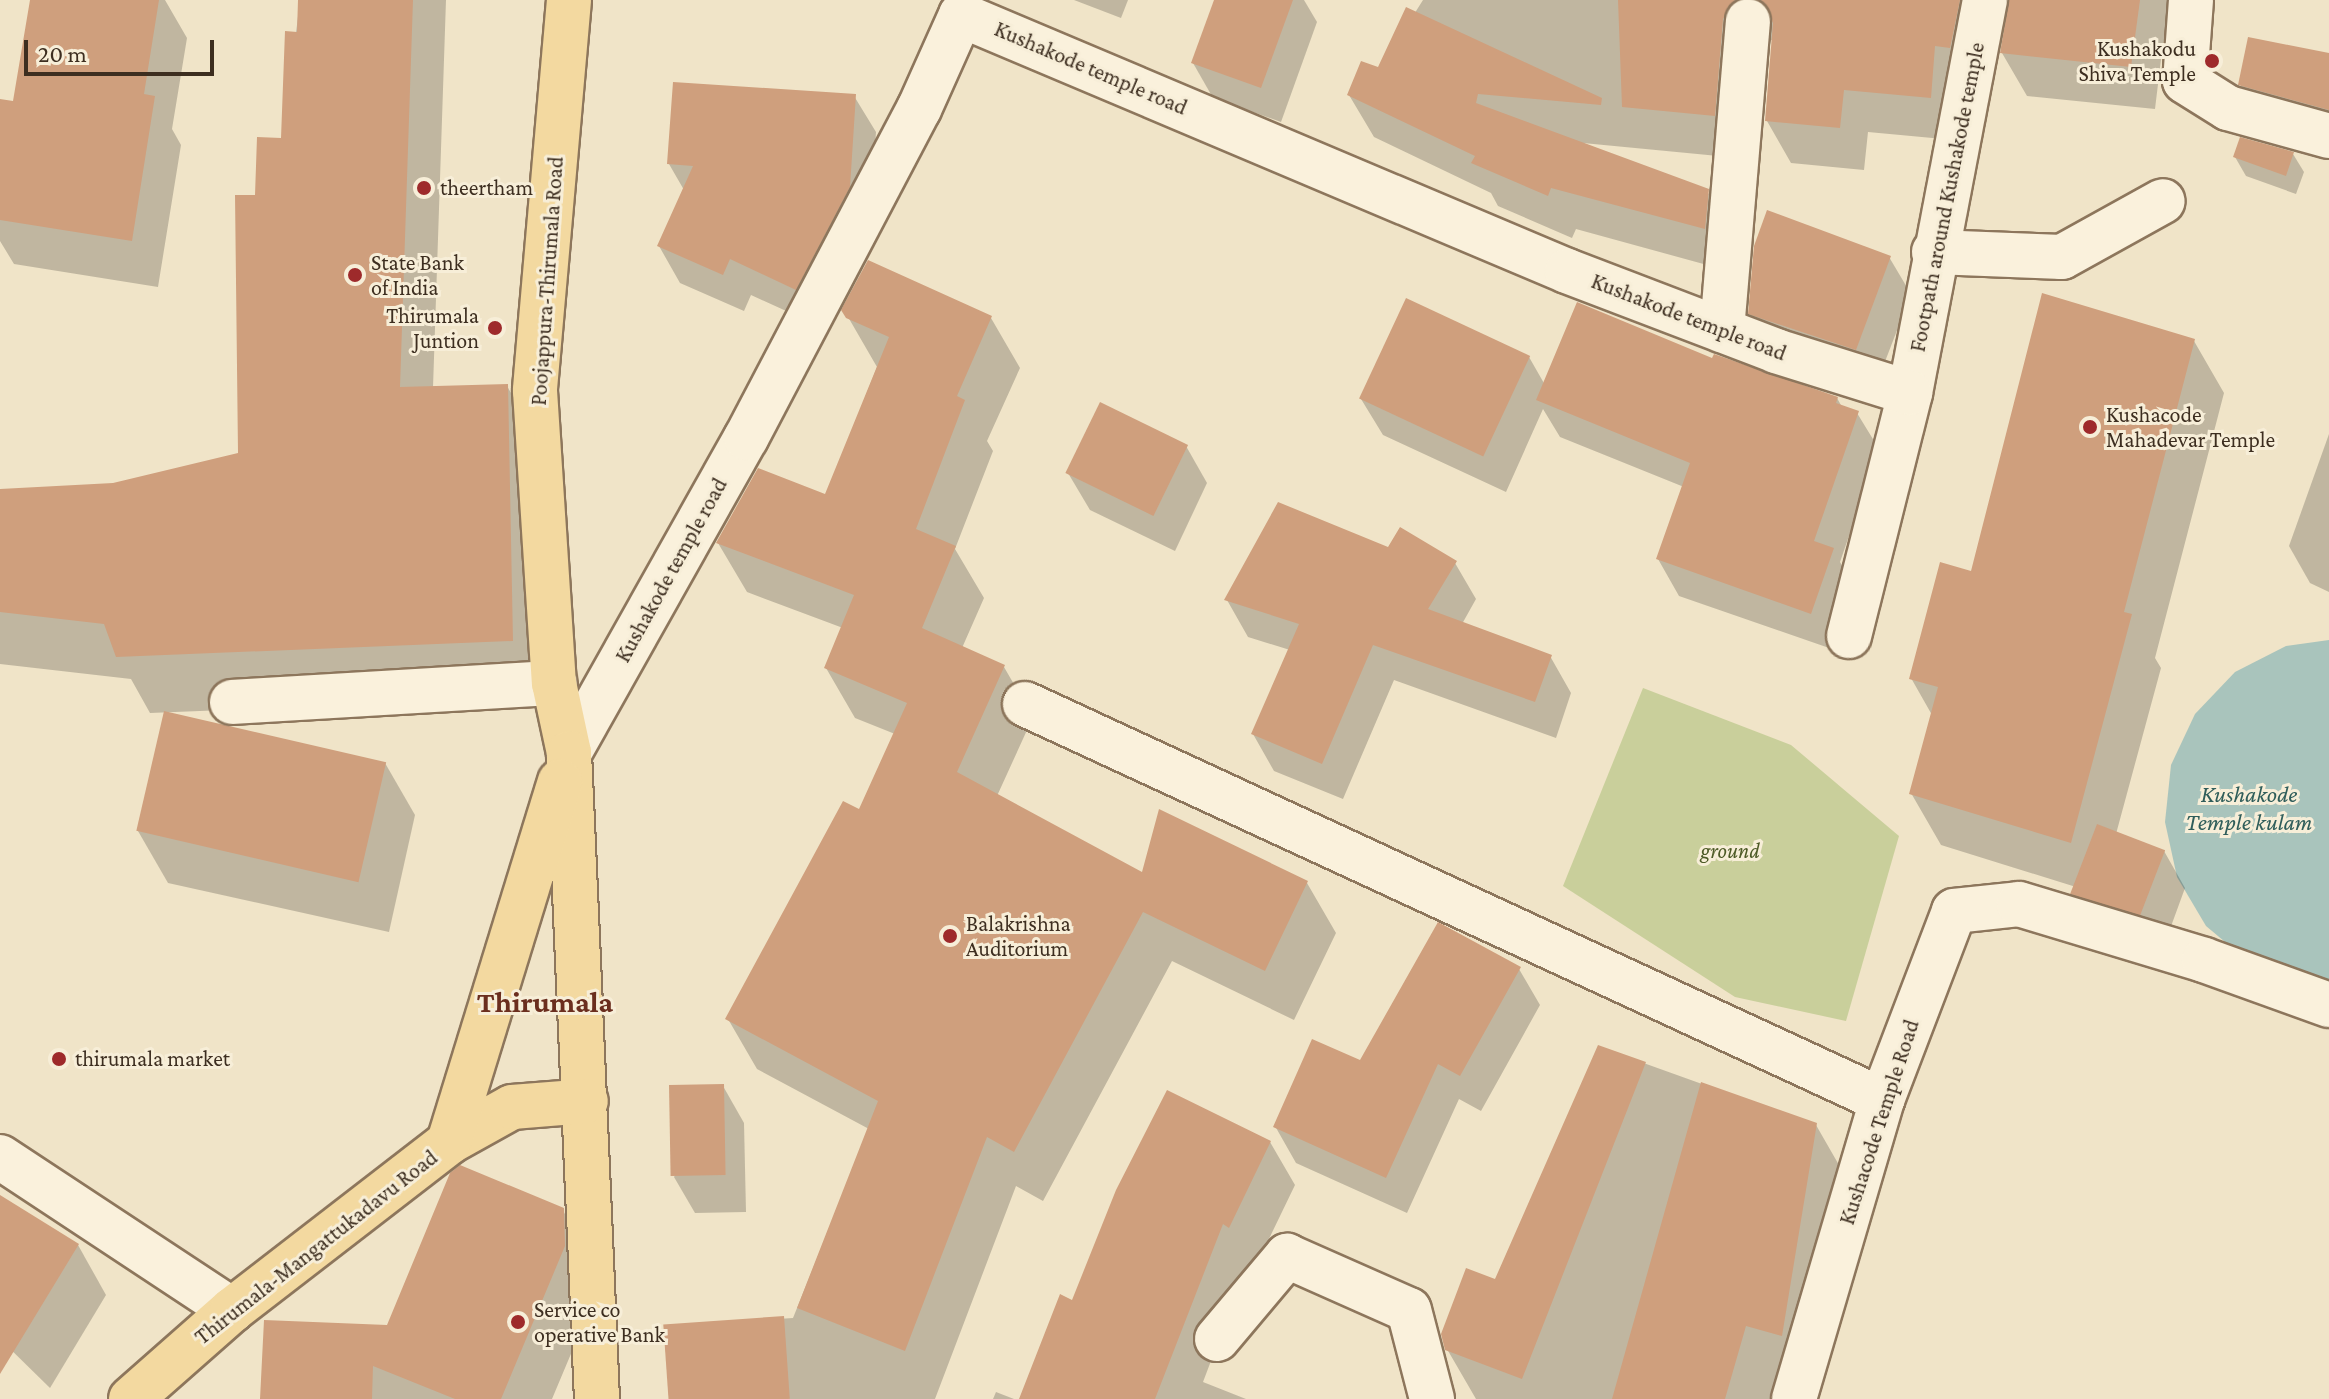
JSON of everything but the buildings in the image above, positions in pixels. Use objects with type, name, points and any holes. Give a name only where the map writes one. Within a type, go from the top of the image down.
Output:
[{"type":"main road","name":"Poojappura-Thirumala Road","points":[[569,0],[535,391],[554,683],[569,753],[597,1399]]},
{"type":"main road","name":"Thirumala-Mangattukadavu Road","points":[[131,1399],[232,1310],[449,1142],[569,753]]},
{"type":"main road","points":[[449,1142],[512,1107],[586,1101]]},
{"type":"street","name":"Footpath around Kushakode temple","points":[[1849,636],[1910,393],[1934,252],[1985,0]]},
{"type":"street","points":[[2191,0],[2185,81],[2228,108],[2329,136]]},
{"type":"street","name":"Kushakode temple road","points":[[569,753],[746,438],[919,109],[961,15],[1567,271],[1722,330],[1910,393]]},
{"type":"street","points":[[1722,330],[1748,21]]},
{"type":"street","points":[[1934,252],[2062,257],[2163,201]]},
{"type":"street","points":[[232,702],[554,683]]},
{"type":"street","points":[[1025,704],[1882,1100]]},
{"type":"street","name":"Kushacode Temple Road","points":[[1794,1399],[1882,1100],[1954,911],[2019,904],[2204,960],[2329,1005]]},
{"type":"street","points":[[0,1157],[232,1310]]},
{"type":"street","points":[[1217,1339],[1287,1256],[1409,1310],[1432,1399]]},
{"type":"green space","name":"ground","points":[[1643,688],[1791,745],[1899,836],[1846,1021],[1735,997],[1563,886]]},
{"type":"water","name":"Kushakode Temple kulam","points":[[2329,640],[2329,984],[2249,962],[2206,926],[2177,877],[2165,822],[2171,765],[2195,714],[2235,672],[2286,646]]},
{"type":"place","name":"Kushakodu Shiva Temple","points":[[2212,61]]},
{"type":"place","name":"theertham","points":[[424,188]]},
{"type":"place","name":"State Bank of India","points":[[355,275]]},
{"type":"place","name":"Thirumala Juntion","points":[[495,328]]},
{"type":"place","name":"Kushacode Mahadevar Temple","points":[[2090,427]]},
{"type":"place","name":"Balakrishna Auditorium","points":[[950,936]]},
{"type":"place","name":"thirumala market","points":[[59,1059]]},
{"type":"place","name":"Service co operative Bank","points":[[518,1322]]},
{"type":"district","name":"Thirumala","points":[[545,1002]]}]
